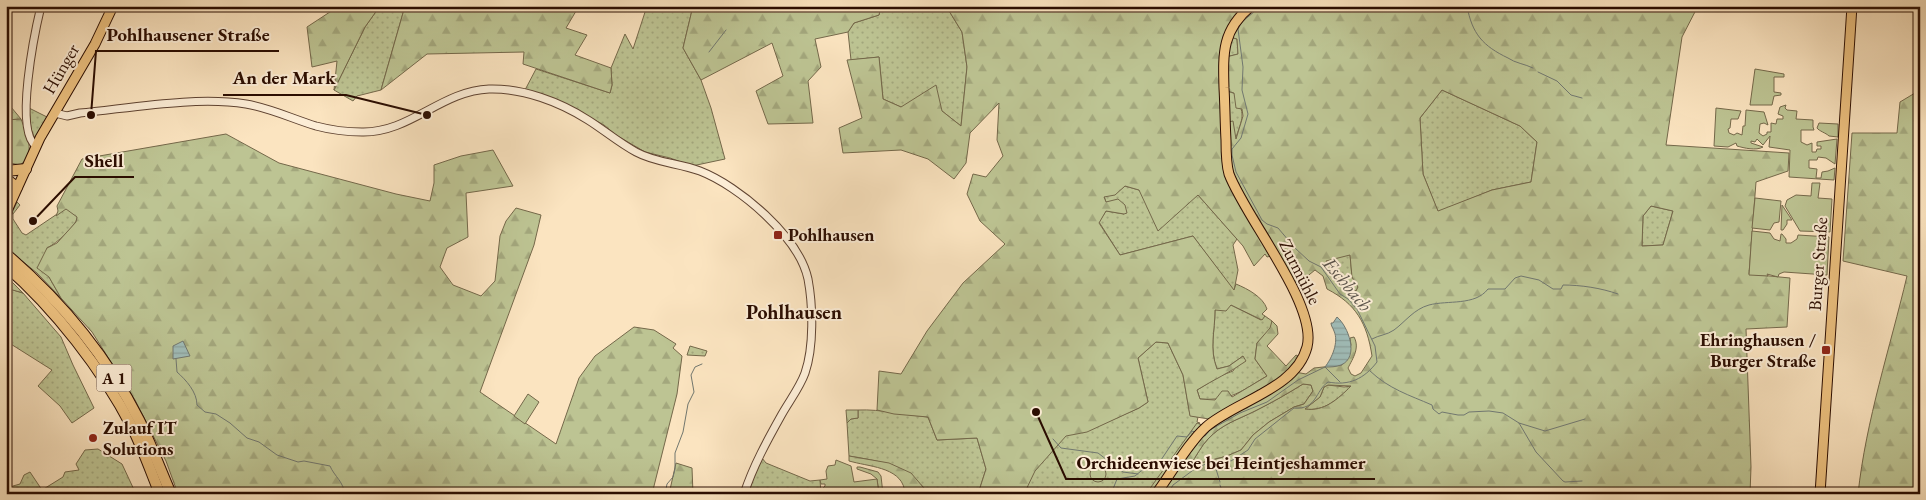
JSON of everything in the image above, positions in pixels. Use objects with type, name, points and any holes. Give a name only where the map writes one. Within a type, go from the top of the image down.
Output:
[{"type":"highway","points":[[6,171],[26,169]]},
{"type":"highway","points":[[6,179],[13,189]]},
{"type":"highway","name":"A 1","points":[[6,254],[54,299],[87,338],[138,420],[170,494]]},
{"type":"highway","name":"A 1","points":[[6,266],[42,300],[99,372],[133,430],[160,494]]},
{"type":"main road","name":"Hünger","points":[[6,212],[13,189],[95,44],[113,6]]},
{"type":"main road","name":"Zurmühle","points":[[1156,494],[1205,428],[1285,378],[1298,365],[1307,348],[1309,332],[1298,300],[1228,170],[1224,48],[1231,29],[1238,18],[1251,6]]},
{"type":"main road","name":"Burger Straße","points":[[1820,494],[1852,6]]},
{"type":"street","name":"Hünger","points":[[36,146],[30,140],[25,117],[41,6]]},
{"type":"street","points":[[56,110],[72,114],[187,102],[226,102],[264,108],[327,128],[369,132],[381,131],[400,124],[461,94],[491,89],[513,91],[560,106],[585,118],[636,152],[658,161],[697,170],[733,188],[751,202],[780,232],[803,266],[808,278],[810,302],[809,356],[805,373],[758,460],[744,494]]},
{"type":"green space","points":[[339,6],[380,6],[365,27],[334,90],[337,61],[312,67],[307,27]]},
{"type":"green space","points":[[380,6],[405,6],[381,90],[357,96],[353,101],[334,90],[365,27]]},
{"type":"green space","points":[[405,6],[579,6],[566,28],[587,35],[575,55],[611,68],[612,85],[610,93],[523,64],[524,52],[427,54],[381,90]]},
{"type":"green space","points":[[647,6],[693,6],[683,48],[701,80],[725,159],[692,166],[645,152],[616,135],[604,125],[561,102],[525,90],[536,69],[610,93],[612,85],[611,68],[625,34],[633,49]]},
{"type":"green space","points":[[693,6],[881,6],[879,15],[854,23],[848,32],[815,39],[821,67],[808,81],[813,123],[768,124],[756,91],[783,76],[772,43],[701,80],[683,48]]},
{"type":"green space","points":[[881,6],[946,6],[962,32],[967,67],[961,126],[942,111],[901,107],[883,99],[879,57],[851,60],[848,32],[854,23],[879,15]]},
{"type":"green space","points":[[946,6],[1246,6],[1227,31],[1225,162],[1271,256],[1267,257],[1265,254],[1254,266],[1243,246],[1198,195],[1158,231],[1139,190],[1125,186],[1115,195],[1104,197],[1106,202],[1118,199],[1125,205],[1127,213],[1106,211],[1099,223],[1120,255],[1193,236],[1234,290],[1236,284],[1241,286],[1254,294],[1265,305],[1267,309],[1262,314],[1265,316],[1262,320],[1231,305],[1226,311],[1215,310],[1213,354],[1217,369],[1229,366],[1243,356],[1246,361],[1197,390],[1200,399],[1215,400],[1222,391],[1228,391],[1232,397],[1267,376],[1255,359],[1257,343],[1270,328],[1272,321],[1277,326],[1278,334],[1267,346],[1286,366],[1296,355],[1300,357],[1281,379],[1209,419],[1190,416],[1183,375],[1168,343],[1156,342],[1138,358],[1148,402],[1087,432],[1066,436],[1035,471],[1024,494],[978,494],[986,469],[977,438],[937,440],[928,417],[894,414],[877,410],[879,371],[901,374],[927,331],[963,283],[1005,244],[980,221],[967,194],[973,174],[986,177],[1003,156],[997,140],[999,103],[970,133],[966,163],[954,179],[928,159],[901,150],[843,153],[839,128],[862,118],[847,60],[879,57],[883,99],[901,107],[936,85],[942,111],[961,126],[967,67],[962,32]]},
{"type":"green space","points":[[1256,6],[1698,6],[1682,37],[1666,145],[1789,153],[1788,171],[1756,182],[1749,274],[1790,278],[1787,327],[1746,329],[1751,467],[1750,494],[1159,494],[1207,429],[1295,372],[1306,374],[1314,368],[1342,365],[1351,345],[1350,338],[1354,337],[1356,341],[1355,353],[1348,368],[1351,374],[1355,376],[1361,373],[1372,356],[1363,324],[1346,301],[1327,289],[1323,276],[1315,270],[1294,287],[1231,170],[1228,122],[1233,121],[1236,139],[1243,116],[1242,109],[1236,108],[1234,93],[1227,91],[1226,57],[1238,54],[1237,39],[1230,37],[1246,14]],"holes":[[[1442,90],[1520,126],[1537,142],[1531,182],[1492,190],[1438,211],[1423,174],[1420,118]],[[1651,206],[1673,211],[1663,245],[1642,246],[1643,216]],[[1350,255],[1352,277],[1358,287],[1356,291],[1338,278],[1326,261]],[[1303,384],[1311,385],[1313,391],[1304,404],[1294,407],[1269,422],[1253,435],[1241,450],[1201,463],[1193,468],[1190,465],[1205,442],[1213,434]],[[1328,385],[1351,386],[1336,400],[1318,408],[1305,409],[1320,397],[1324,387]]]},
{"type":"green space","points":[[1230,37],[1237,39],[1238,54],[1226,57]]},
{"type":"green space","points":[[1755,69],[1784,74],[1784,77],[1774,77],[1774,92],[1781,93],[1781,95],[1774,96],[1772,105],[1750,105]]},
{"type":"green space","points":[[1442,90],[1520,126],[1537,142],[1531,182],[1492,190],[1438,212],[1423,174],[1420,118]]},
{"type":"green space","points":[[1920,90],[1920,494],[1858,494],[1873,411],[1907,276],[1843,261],[1852,133],[1897,133],[1900,102]]},
{"type":"green space","points":[[1227,91],[1234,93],[1242,111],[1235,140],[1228,122]]},
{"type":"green space","points":[[6,101],[21,119],[6,120]]},
{"type":"green space","points":[[1786,105],[1785,108],[1787,110],[1797,111],[1796,119],[1813,120],[1814,130],[1801,130],[1801,142],[1807,145],[1812,143],[1812,152],[1821,149],[1821,146],[1817,146],[1817,142],[1837,139],[1835,164],[1826,158],[1818,157],[1817,160],[1809,160],[1809,168],[1817,169],[1816,178],[1821,178],[1822,172],[1835,168],[1834,180],[1789,177],[1790,150],[1769,147],[1770,136],[1763,145],[1757,139],[1755,142],[1751,141],[1751,143],[1763,147],[1757,149],[1737,146],[1736,143],[1728,147],[1714,146],[1716,108],[1741,111],[1738,119],[1731,119],[1730,128],[1728,129],[1729,133],[1734,135],[1737,133],[1742,135],[1743,126],[1745,126],[1746,110],[1764,112],[1768,125],[1760,124],[1759,133],[1763,136],[1767,132],[1771,132],[1771,123],[1776,124],[1777,119],[1783,119],[1783,116],[1778,114],[1780,107]]},
{"type":"green space","points":[[29,108],[47,117],[35,139],[31,129]]},
{"type":"green space","points":[[21,119],[29,143],[29,149],[28,155],[20,165],[6,162],[6,120]]},
{"type":"green space","points":[[1819,123],[1838,124],[1838,137],[1829,136],[1819,130],[1817,128]]},
{"type":"green space","points":[[226,134],[279,163],[396,194],[430,201],[434,183],[434,165],[461,156],[493,150],[513,186],[466,193],[468,237],[447,248],[440,267],[453,285],[481,296],[495,281],[500,236],[506,221],[516,208],[541,215],[534,245],[480,392],[556,444],[579,378],[595,356],[634,327],[654,330],[676,344],[673,348],[682,356],[677,394],[652,494],[178,494],[166,461],[135,400],[92,332],[61,298],[49,277],[37,268],[47,248],[57,243],[76,222],[77,217],[66,209],[56,216],[57,206],[82,159]]},
{"type":"green space","points":[[1812,183],[1820,183],[1818,198],[1832,199],[1830,232],[1800,231],[1785,206],[1787,200],[1796,195],[1811,196]]},
{"type":"green space","points":[[1125,186],[1139,190],[1198,195],[1237,239],[1233,245],[1238,270],[1234,291],[1193,236],[1120,255],[1099,222],[1106,211],[1124,214],[1106,202],[1104,196],[1115,194]]},
{"type":"green space","points":[[1755,198],[1781,201],[1779,222],[1774,223],[1770,230],[1752,228]]},
{"type":"green space","points":[[17,202],[20,205],[13,214],[13,219],[22,233],[26,235],[66,208],[78,217],[65,235],[47,248],[49,277],[61,298],[37,273],[6,248],[6,226]]},
{"type":"green space","points":[[1782,205],[1792,220],[1787,220],[1787,224],[1781,230]]},
{"type":"green space","points":[[1651,206],[1673,211],[1663,245],[1642,246],[1643,216]]},
{"type":"green space","points":[[1752,231],[1770,233],[1774,239],[1780,241],[1782,234],[1786,239],[1786,243],[1791,243],[1797,239],[1798,235],[1829,237],[1827,275],[1784,272],[1779,274],[1778,277],[1767,274],[1768,276],[1749,275]]},
{"type":"green space","points":[[1350,254],[1352,277],[1358,287],[1356,291],[1338,278],[1326,260]]},
{"type":"green space","points":[[6,276],[23,293],[6,288]]},
{"type":"green space","points":[[10,289],[23,293],[61,337],[94,408],[72,423],[60,406],[38,386],[52,370],[6,341],[6,292]]},
{"type":"green space","points":[[1231,305],[1261,320],[1265,316],[1272,321],[1271,328],[1257,343],[1255,359],[1267,376],[1228,397],[1200,399],[1197,390],[1220,376],[1233,371],[1243,356],[1229,366],[1217,369],[1213,354],[1215,310]]},
{"type":"green space","points":[[1156,342],[1168,343],[1183,375],[1190,415],[1198,417],[1197,422],[1200,423],[1150,494],[1018,494],[958,361],[1087,431],[1139,408],[1148,402],[1138,358]]},
{"type":"green space","points":[[690,346],[707,351],[705,356],[687,355]]},
{"type":"green space","points":[[1303,384],[1311,385],[1313,391],[1304,404],[1294,407],[1269,422],[1253,435],[1241,450],[1201,463],[1193,468],[1190,465],[1205,442],[1213,434]]},
{"type":"green space","points":[[1328,385],[1352,386],[1336,400],[1324,406],[1304,409],[1320,397],[1324,387]]},
{"type":"green space","points":[[528,394],[539,402],[525,424],[514,416]]},
{"type":"green space","points":[[846,410],[858,410],[858,418],[851,419],[847,423]]},
{"type":"green space","points":[[858,410],[884,411],[928,417],[937,440],[977,438],[986,469],[978,494],[929,494],[912,476],[903,470],[873,460],[849,456],[847,423],[851,419],[858,418]]},
{"type":"green space","points":[[1197,423],[1204,426],[1154,494],[1146,494]]},
{"type":"green space","points":[[98,449],[122,464],[136,494],[6,494],[6,488],[20,484],[24,475],[30,472],[42,490],[63,477],[65,472],[79,470],[76,464],[85,450]]},
{"type":"green space","points":[[849,456],[889,463],[911,473],[929,494],[905,494],[903,485],[893,474],[878,467],[849,461]]},
{"type":"green space","points":[[762,458],[766,463],[810,481],[820,480],[821,494],[747,494]]},
{"type":"green space","points":[[836,460],[851,466],[854,482],[877,479],[879,494],[823,494],[822,489],[825,484],[821,484],[820,480],[827,479],[826,471],[828,466],[835,465]]},
{"type":"green space","points":[[676,463],[692,468],[693,494],[669,494]]},
{"type":"green space","points":[[1095,466],[1101,466],[1106,471],[1104,480],[1095,482],[1090,477],[1090,471]]},
{"type":"green space","points":[[857,467],[878,472],[881,476],[883,494],[879,494],[877,479],[871,474],[857,469]]},
{"type":"water","points":[[1337,317],[1348,334],[1351,349],[1350,355],[1347,361],[1341,365],[1325,367],[1335,345],[1336,340],[1331,323]]},
{"type":"water","points":[[183,341],[190,356],[173,359],[173,346]]},
{"type":"waterway","name":"Eschbach","points":[[1168,494],[1173,485],[1196,468],[1206,464],[1231,461],[1248,450],[1255,439],[1294,408],[1302,408],[1311,403],[1328,382],[1343,383],[1356,380],[1367,373],[1377,362],[1375,346],[1357,309],[1348,299],[1340,294],[1321,267],[1309,261],[1278,228],[1262,220],[1236,172],[1232,149],[1241,138],[1248,114],[1242,90],[1243,67],[1238,29],[1242,22],[1261,6]]},
{"type":"waterway","points":[[1467,6],[1472,24],[1485,44],[1511,60],[1533,68]]},
{"type":"waterway","points":[[709,52],[726,30]]},
{"type":"waterway","points":[[1538,72],[1557,81],[1571,95],[1582,98]]},
{"type":"waterway","points":[[1372,339],[1394,330],[1424,307],[1469,300],[1483,294],[1488,289],[1505,289],[1515,278],[1521,276],[1539,280],[1553,289],[1561,289],[1563,285],[1577,286],[1618,294]]},
{"type":"waterway","points":[[176,359],[177,372],[195,395],[197,405],[205,412],[216,414],[247,438],[259,442],[277,455],[298,462],[304,461],[330,466],[343,486],[344,494]]},
{"type":"waterway","points":[[665,494],[667,484],[673,477],[675,453],[683,432],[688,404],[694,392],[691,375],[695,367],[702,364]]},
{"type":"waterway","points":[[1202,435],[1205,436],[1210,430],[1240,413],[1267,402],[1298,380],[1325,367],[1340,382]]},
{"type":"waterway","points":[[1370,371],[1392,387],[1432,405],[1433,409],[1439,414],[1442,412],[1464,415],[1469,412],[1489,411],[1503,413],[1519,423],[1536,452],[1563,481],[1582,481]]},
{"type":"waterway","points":[[1519,423],[1545,431],[1585,419]]},
{"type":"waterway","points":[[1111,494],[1117,479],[1135,476],[1141,471],[1159,463],[1177,436],[1187,437],[1192,431],[1195,432]]},
{"type":"waterway","points":[[1053,439],[1061,448],[1098,453],[1123,472],[1138,474]]},
{"type":"waterway","points":[[1216,469],[1220,482]]},
{"type":"waterway","points":[[1220,485],[1223,494]]},
{"type":"place","name":"Pohlhausener Straße","points":[[91,115]]},
{"type":"place","name":"An der Mark","points":[[427,115]]},
{"type":"place","name":"Shell","points":[[33,221]]},
{"type":"place","name":"Pohlhausen","points":[[778,235]]},
{"type":"place","name":"Ehringhausen / Burger Straße","points":[[1826,350]]},
{"type":"place","name":"Orchideenwiese bei Heintjeshammer","points":[[1036,412]]},
{"type":"place","name":"Zulauf IT Solutions","points":[[93,438]]},
{"type":"district","name":"Pohlhausen","points":[[794,312]]}]
